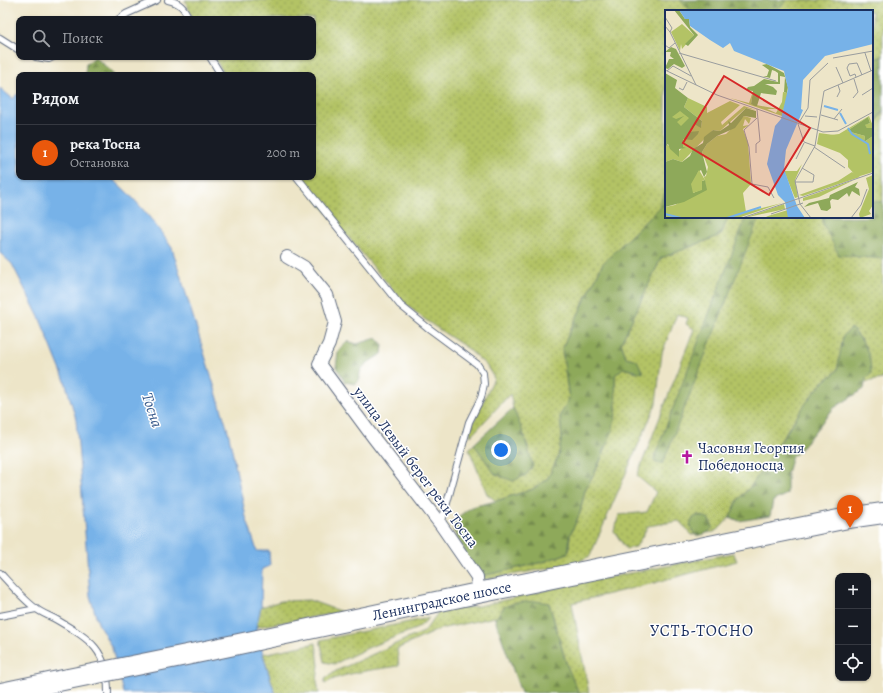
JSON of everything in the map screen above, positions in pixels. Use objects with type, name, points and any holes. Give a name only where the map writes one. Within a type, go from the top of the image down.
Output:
[{"type":"main road","name":"Ленинградское шоссе","points":[[1,693],[310,629],[478,592],[848,518],[883,513]]},
{"type":"street","name":"улица Левый берег реки Тосна","points":[[287,257],[304,267],[327,295],[335,322],[328,344],[319,364],[373,438],[441,524],[477,577],[478,592]]},
{"type":"lane","points":[[123,16],[157,0]]},
{"type":"lane","points":[[168,0],[178,3],[188,16]]},
{"type":"lane","points":[[0,38],[16,48]]},
{"type":"lane","points":[[212,60],[219,72]]},
{"type":"lane","points":[[299,180],[400,305],[477,364],[483,373],[484,384],[480,398],[469,422],[441,524]]},
{"type":"lane","points":[[0,573],[36,609],[82,634],[95,646],[104,662],[108,693]]},
{"type":"lane","points":[[0,616],[36,609]]},
{"type":"green space","points":[[185,0],[680,0],[690,10],[665,10],[665,192],[658,209],[603,263],[562,348],[569,399],[560,416],[562,437],[558,457],[548,478],[533,489],[496,501],[487,494],[469,449],[474,444],[495,474],[529,449],[513,408],[510,394],[471,436],[470,430],[494,378],[486,365],[467,348],[431,324],[405,304],[300,180],[316,180],[316,72],[223,72],[216,60],[316,60],[316,16],[192,16]]},
{"type":"green space","points":[[680,0],[786,0],[778,10],[690,10]]},
{"type":"green space","points":[[786,0],[883,0],[883,56],[873,60],[873,10],[778,10]]},
{"type":"green space","points":[[883,56],[883,110],[873,130],[873,60]]},
{"type":"green space","points":[[91,60],[98,60],[112,72],[85,72],[86,64]]},
{"type":"green space","points":[[883,110],[883,201],[881,203],[873,201],[873,130]]},
{"type":"green space","points":[[665,192],[665,218],[728,218],[721,235],[661,258],[621,343],[626,357],[637,360],[643,373],[623,368],[615,375],[616,413],[612,432],[599,464],[585,490],[580,513],[570,535],[568,553],[543,562],[482,576],[468,558],[453,530],[454,520],[471,507],[496,501],[533,489],[548,478],[558,457],[562,437],[560,416],[569,399],[562,348],[603,263],[658,209]]},
{"type":"green space","points":[[873,201],[883,201],[883,259],[839,255],[823,224],[823,218],[873,218]]},
{"type":"green space","points":[[728,218],[823,218],[823,224],[878,258],[883,259],[883,379],[865,382],[866,378],[862,340],[851,328],[837,371],[821,384],[789,427],[772,456],[751,486],[738,500],[730,517],[721,527],[714,532],[692,535],[679,521],[648,526],[636,547],[626,549],[614,531],[619,515],[647,512],[656,492],[637,476],[694,329],[686,324],[688,318],[677,314],[662,353],[656,404],[590,556],[574,564],[481,580],[482,576],[543,562],[568,553],[570,535],[580,513],[585,490],[599,464],[612,432],[616,413],[615,375],[623,368],[637,372],[626,357],[621,343],[661,258],[721,235]]},
{"type":"green space","points":[[746,218],[759,218],[663,463],[656,463],[654,458]]},
{"type":"green space","points":[[851,328],[866,349],[870,360],[871,374],[866,378],[864,389],[834,408],[796,454],[792,456],[787,473],[787,494],[773,501],[770,516],[739,521],[730,517],[738,500],[751,486],[806,403],[821,384],[837,371],[843,336]]},
{"type":"green space","points":[[377,338],[383,345],[382,354],[363,367],[360,374],[360,379],[356,384],[345,382],[336,367],[338,352],[347,341],[357,344]]},
{"type":"green space","points":[[513,408],[523,432],[533,466],[526,475],[513,481],[495,474],[474,444]]},
{"type":"green space","points":[[698,515],[708,518],[713,527],[705,534],[695,535],[690,526],[693,518]]},
{"type":"green space","points":[[733,553],[737,561],[572,603],[589,693],[579,693],[576,690],[567,666],[549,603],[504,607],[495,619],[495,617],[440,629],[397,649],[399,666],[350,674],[331,680],[325,684],[325,679],[336,671],[424,632],[439,611],[479,606],[564,586]]},
{"type":"green space","points":[[309,600],[342,612],[256,627],[261,607],[281,601]]},
{"type":"green space","points":[[535,601],[549,603],[567,666],[579,693],[521,693],[495,619],[504,607],[514,603]]},
{"type":"green space","points":[[429,618],[418,628],[372,646],[334,664],[325,662],[320,640]]},
{"type":"green space","points":[[316,643],[319,665],[317,681],[319,693],[275,693],[263,654]]},
{"type":"water","name":"Тосна","points":[[0,88],[13,99],[16,95],[16,180],[113,180],[128,193],[144,211],[172,248],[228,431],[246,517],[257,551],[269,551],[270,566],[262,569],[261,607],[256,627],[275,693],[123,693],[112,648],[98,623],[90,596],[76,419],[65,381],[40,319],[12,264],[0,253]]},
{"type":"place","name":"Часовня Георгия Победоносца","points":[[687,457]]},
{"type":"place","name":"река Тосна","points":[[850,528]]},
{"type":"district","name":"УСТЬ-ТОСНО","points":[[702,630]]}]
